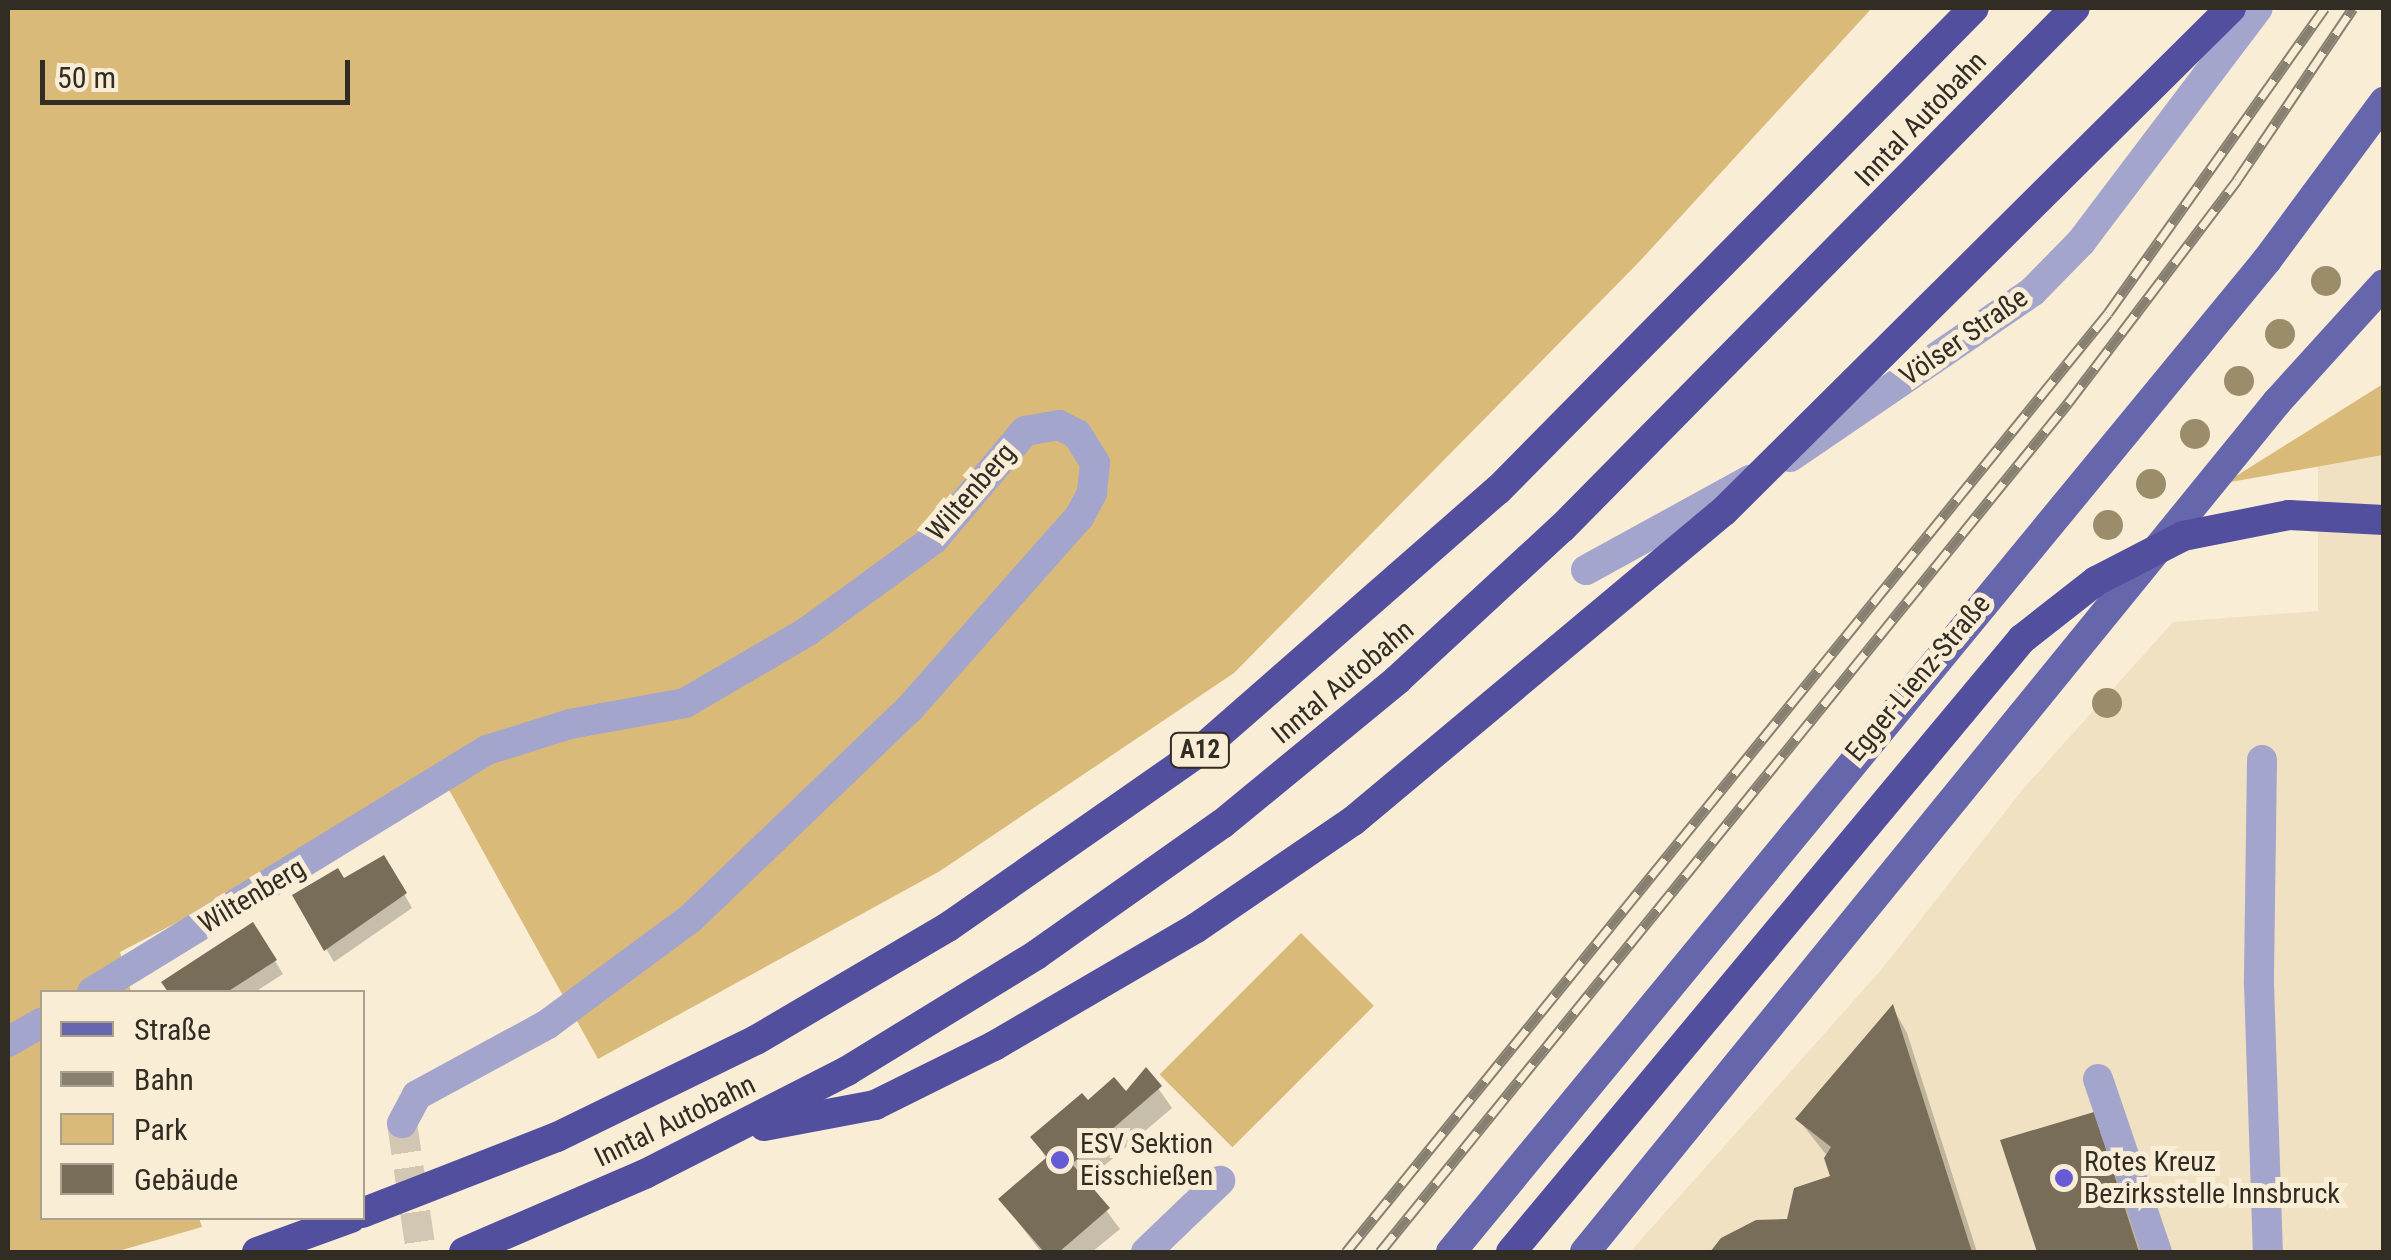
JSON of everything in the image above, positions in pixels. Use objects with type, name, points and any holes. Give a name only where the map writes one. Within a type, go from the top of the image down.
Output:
[{"type":"highway","name":"Inntal Autobahn","points":[[365,1213],[557,1137],[756,1040],[964,917],[1182,764],[1341,633],[1498,490],[1974,8]]},
{"type":"highway","name":"Inntal Autobahn","points":[[464,1252],[731,1133],[1036,955],[1222,824],[1338,729],[1616,476],[2075,8]]},
{"type":"highway","points":[[731,1133],[875,1105],[994,1046],[1196,928],[1353,821],[1724,511],[2232,8]]},
{"type":"highway","points":[[1511,1252],[1801,900],[2035,628],[2096,581],[2183,536],[2289,515],[2384,520]]},
{"type":"highway","points":[[257,1252],[346,1220]]},
{"type":"main road","name":"Egger-Lienz-Straße","points":[[1451,1252],[2267,260],[2384,102]]},
{"type":"main road","points":[[1585,1252],[2277,402],[2374,305],[2384,284]]},
{"type":"street","name":"Völser Straße","points":[[1586,570],[1785,460],[2032,291],[2081,242],[2258,8]]},
{"type":"street","name":"Wiltenberg","points":[[95,990],[487,750],[570,724],[686,703],[808,631],[934,540],[1025,431],[1060,425],[1076,434],[1095,462],[1092,493],[1079,516],[910,708],[690,918],[548,1024],[417,1095],[402,1122]]},
{"type":"street","points":[[2262,760],[2259,984],[2268,1252]]},
{"type":"street","points":[[8,1042],[40,1023]]},
{"type":"street","points":[[2098,1078],[2157,1252]]},
{"type":"street","points":[[1146,1252],[1220,1182]]},
{"type":"shaded area","points":[[2383,455],[2383,1252],[1630,1252],[1881,970],[2023,789],[2173,622],[2318,611],[2318,466]]},
{"type":"green space","points":[[8,8],[1872,8],[1639,262],[1234,673],[940,871],[598,1059],[442,777],[404,804],[120,952],[130,990],[40,990],[40,1220],[200,1220],[202,1227],[115,1252],[8,1252]]},
{"type":"green space","points":[[2383,384],[2383,455],[2225,483]]},
{"type":"green space","points":[[1301,933],[1374,1006],[1232,1147],[1160,1074]]},
{"type":"building","points":[[384,855],[407,893],[324,951],[292,895],[338,868],[344,878]]},
{"type":"building","points":[[253,922],[277,960],[230,990],[167,990],[161,982]]},
{"type":"building","points":[[1893,1004],[1972,1252],[1710,1252],[1721,1238],[1756,1220],[1787,1219],[1794,1188],[1830,1176],[1824,1158],[1831,1147],[1795,1119]]},
{"type":"building","name":"ESV Sektion Eisschießen","points":[[1146,1067],[1162,1086],[1072,1164],[1110,1208],[1059,1252],[1044,1252],[998,1199],[1047,1157],[1030,1137],[1082,1093],[1088,1100],[1114,1077],[1126,1091]]},
{"type":"building","name":"Rotes Kreuz Bezirksstelle Innsbruck","points":[[2094,1112],[2139,1252],[2037,1252],[2000,1140]]},
{"type":"tunnel","points":[[402,1123],[421,1252]]},
{"type":"railway","points":[[1346,1252],[2108,313],[2325,8]]},
{"type":"railway","points":[[1380,1252],[2068,403],[2237,180],[2353,8]]},
{"type":"place","name":"ESV Sektion Eisschießen","points":[[1060,1160]]},
{"type":"place","name":"Rotes Kreuz Bezirksstelle Innsbruck","points":[[2064,1178]]}]
